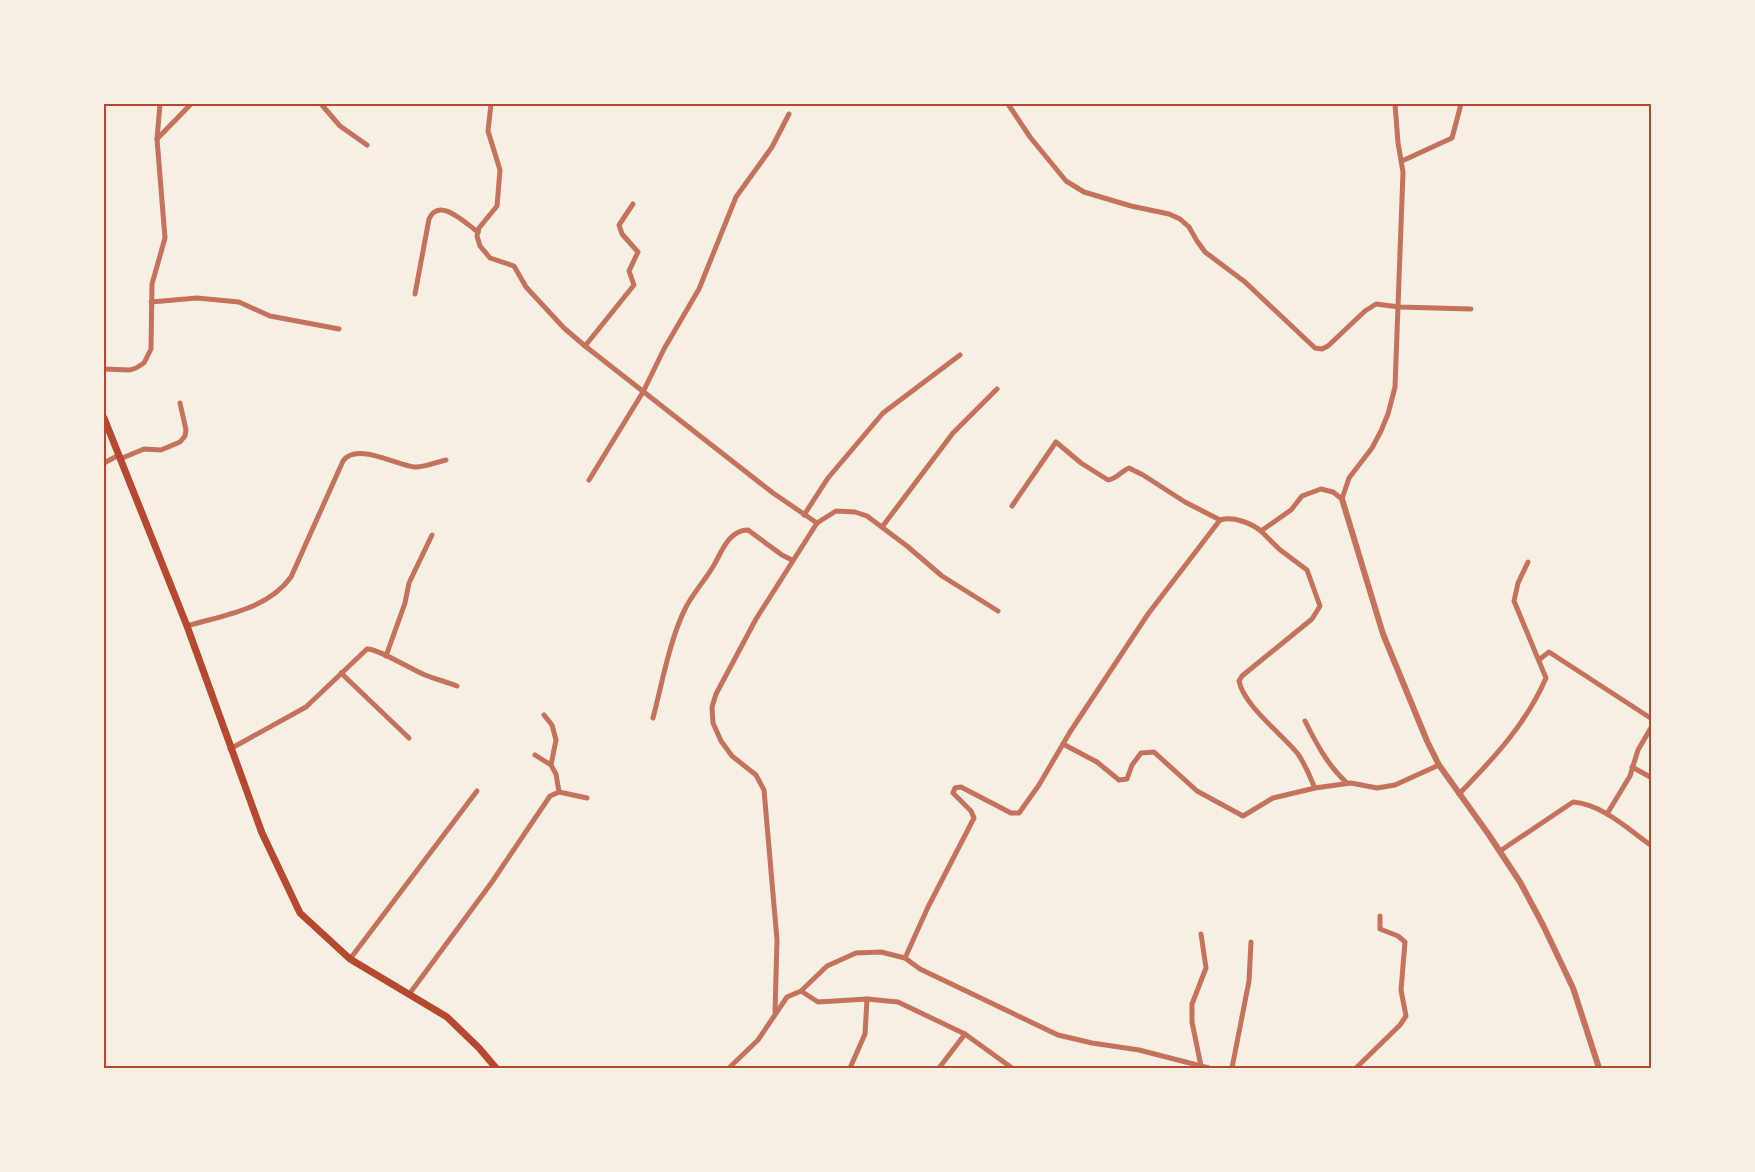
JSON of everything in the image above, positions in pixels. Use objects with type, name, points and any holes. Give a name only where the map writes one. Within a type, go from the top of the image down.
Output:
[{"type":"main road","points":[[104,418],[187,626],[262,833],[300,913],[350,960],[410,993],[447,1017],[496,1068]]},
{"type":"street","points":[[104,369],[131,370],[140,366],[147,358],[152,344],[152,284],[165,238],[157,139],[160,104]]},
{"type":"street","points":[[157,139],[191,104]]},
{"type":"street","points":[[321,104],[340,126],[367,146]]},
{"type":"street","points":[[491,104],[488,131],[500,170],[498,202],[495,210],[481,225],[478,232],[480,246],[486,255],[514,266],[526,287],[564,328],[585,346],[817,523]]},
{"type":"street","points":[[1008,104],[1030,137],[1066,181],[1084,192],[1169,214],[1180,219],[1189,227],[1205,252],[1245,282],[1315,348],[1328,346],[1376,304],[1472,309]]},
{"type":"street","points":[[1395,104],[1398,144],[1402,161],[1395,387],[1388,414],[1377,440],[1349,478],[1342,498],[1383,634],[1439,765],[1520,882],[1573,988],[1599,1068]]},
{"type":"street","points":[[1402,161],[1452,138],[1461,104]]},
{"type":"street","points":[[590,480],[643,392],[664,349],[699,289],[736,197],[772,147],[789,114]]},
{"type":"street","points":[[585,346],[634,285],[629,271],[638,252],[622,234],[619,225],[633,204]]},
{"type":"street","points":[[415,294],[432,213],[438,209],[446,209],[478,232]]},
{"type":"street","points":[[151,302],[197,298],[239,302],[270,316],[339,328]]},
{"type":"street","points":[[804,515],[828,478],[883,413],[960,355]]},
{"type":"street","points":[[882,527],[953,433],[997,389]]},
{"type":"street","points":[[104,463],[144,449],[161,450],[180,442],[186,430],[180,404]]},
{"type":"street","points":[[1012,506],[1056,442],[1081,463],[1108,480],[1129,468],[1220,520]]},
{"type":"street","points":[[187,626],[257,605],[271,598],[284,586],[291,577],[343,461],[349,454],[356,453],[388,459],[415,467],[446,460]]},
{"type":"street","points":[[1262,531],[1291,510],[1302,496],[1322,489],[1342,498]]},
{"type":"street","points":[[775,1012],[777,940],[764,790],[756,775],[738,762],[726,749],[717,733],[712,713],[716,694],[756,619],[817,523],[836,511],[867,516],[942,576],[998,611]]},
{"type":"street","points":[[905,958],[928,907],[974,818],[971,811],[953,793],[955,788],[961,787],[1011,813],[1019,813],[1025,807],[1063,744],[1148,614],[1220,520],[1236,519],[1262,531],[1279,549],[1307,570],[1320,606],[1312,619],[1242,676],[1239,681],[1240,686],[1263,717],[1300,756],[1315,788]]},
{"type":"street","points":[[653,718],[681,617],[727,542],[738,532],[748,530],[792,560]]},
{"type":"street","points":[[386,656],[405,603],[409,583],[432,535]]},
{"type":"street","points":[[1459,794],[1508,742],[1535,703],[1546,678],[1514,601],[1518,583],[1528,562]]},
{"type":"street","points":[[230,748],[303,710],[364,650],[374,649],[426,676],[458,686]]},
{"type":"street","points":[[1540,659],[1549,652],[1652,718]]},
{"type":"street","points":[[341,673],[409,738]]},
{"type":"street","points":[[544,715],[552,725],[556,740],[551,765]]},
{"type":"street","points":[[1305,721],[1320,750],[1338,775],[1347,783]]},
{"type":"street","points":[[1607,814],[1630,776],[1638,750],[1652,726]]},
{"type":"street","points":[[1063,744],[1097,762],[1119,780],[1127,778],[1132,765],[1141,753],[1154,752],[1197,791],[1243,816],[1273,798],[1347,783],[1377,788],[1395,785],[1439,765]]},
{"type":"street","points":[[535,755],[551,765],[556,774],[559,792]]},
{"type":"street","points":[[1632,767],[1652,778]]},
{"type":"street","points":[[350,960],[477,791]]},
{"type":"street","points":[[410,993],[492,882],[550,796],[559,792],[587,798]]},
{"type":"street","points":[[1500,851],[1573,802],[1580,802],[1607,814],[1652,846]]},
{"type":"street","points":[[1356,1068],[1400,1025],[1406,1016],[1401,990],[1405,942],[1398,936],[1380,929],[1380,916]]},
{"type":"street","points":[[1201,934],[1206,968],[1192,1004],[1192,1022],[1201,1066]]},
{"type":"street","points":[[1232,1068],[1249,981],[1251,942]]},
{"type":"street","points":[[729,1068],[758,1040],[787,997],[801,991],[827,966],[856,953],[881,952],[905,958],[920,969],[1058,1035],[1139,1050],[1209,1068]]},
{"type":"street","points":[[801,991],[818,1002],[867,999],[898,1002],[964,1034],[1011,1068]]},
{"type":"street","points":[[850,1068],[865,1034],[867,999]]},
{"type":"street","points":[[939,1068],[964,1034]]}]
